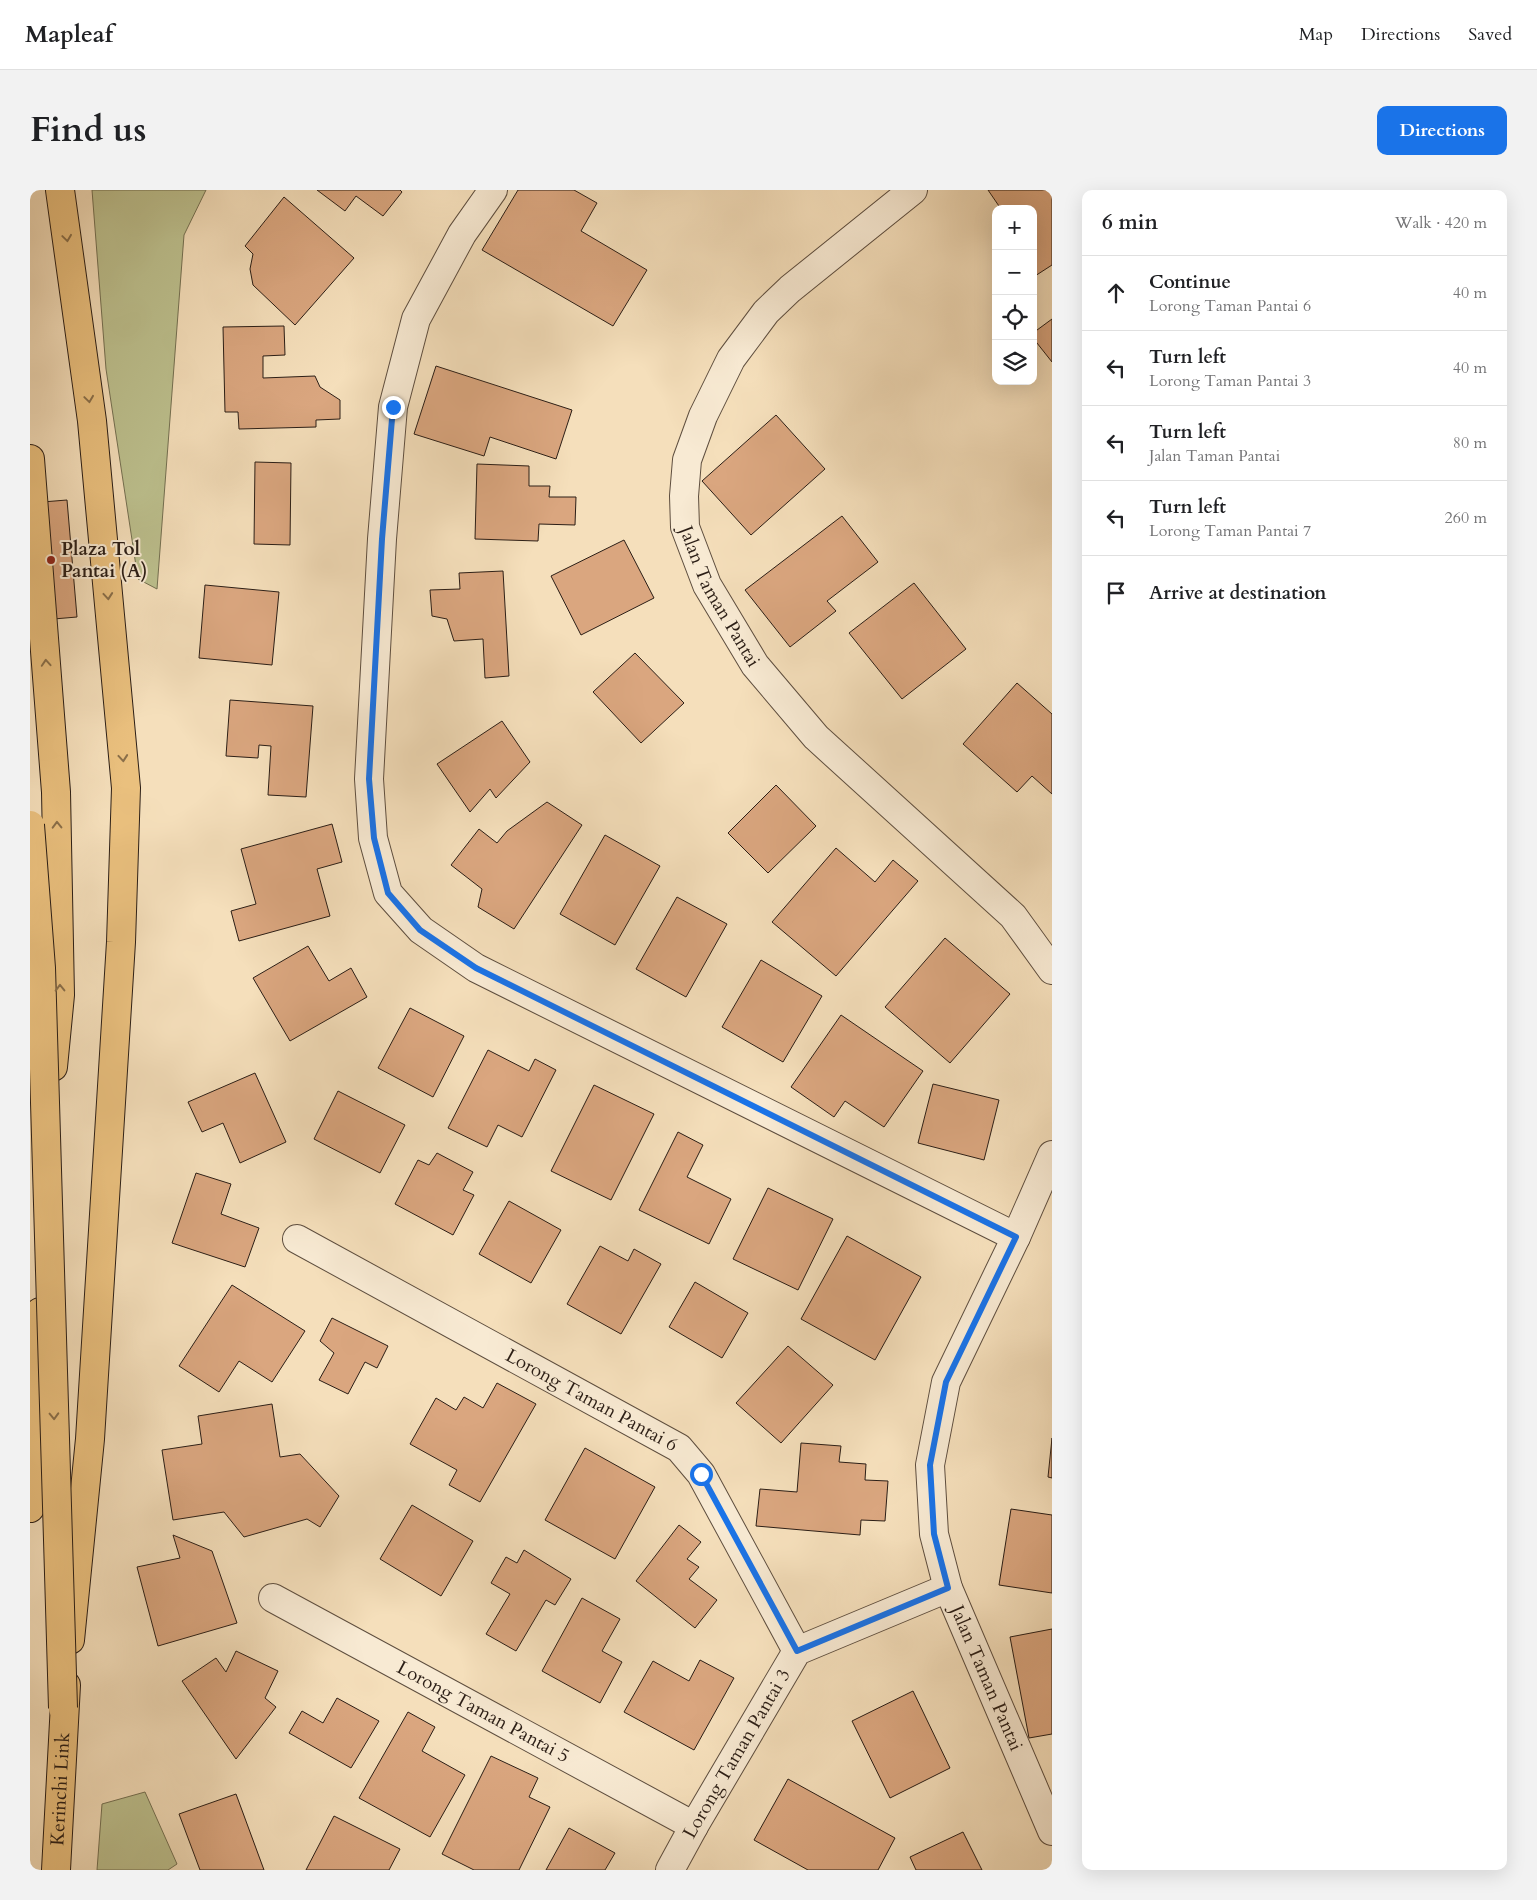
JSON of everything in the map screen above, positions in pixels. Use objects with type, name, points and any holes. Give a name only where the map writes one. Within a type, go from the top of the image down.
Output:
[{"type":"highway","points":[[60,190],[92,421],[126,788],[121,942],[90,1439],[63,1708]]},
{"type":"highway","points":[[30,458],[56,792],[60,995],[47,1132],[36,1415],[30,1508]]},
{"type":"highway","points":[[30,825],[41,968],[63,1708]]},
{"type":"highway","name":"Kerinchi Link","points":[[56,1870],[63,1708]]},
{"type":"street","points":[[493,190],[462,234],[416,319],[393,407],[382,539],[369,779],[374,838],[388,893],[420,930],[476,968],[1016,1237]]},
{"type":"street","name":"Jalan Taman Pantai","points":[[913,190],[790,289],[766,312],[731,359],[703,416],[687,460],[684,496],[685,527],[707,586],[755,665],[816,737],[1013,916],[1052,970]]},
{"type":"street","name":"Jalan Taman Pantai","points":[[1052,1155],[1016,1237],[946,1382],[930,1465],[934,1534],[948,1588],[1052,1831]]},
{"type":"street","name":"Lorong Taman Pantai 6","points":[[297,1239],[680,1448],[701,1474],[797,1651]]},
{"type":"street","name":"Lorong Taman Pantai 3","points":[[670,1870],[797,1651],[948,1588]]},
{"type":"street","name":"Lorong Taman Pantai 5","points":[[273,1598],[694,1826]]},
{"type":"green space","points":[[92,190],[206,190],[184,235],[157,589],[138,579],[106,369]]},
{"type":"green space","points":[[145,1792],[177,1864],[168,1870],[97,1870],[102,1804]]},
{"type":"building","points":[[317,190],[400,190],[402,192],[383,216],[356,196],[345,211]]},
{"type":"building","points":[[518,190],[574,190],[597,203],[581,231],[647,270],[613,326],[482,250]]},
{"type":"building","points":[[988,190],[1052,190],[1052,265],[1037,275],[1037,205],[998,205]]},
{"type":"building","points":[[284,197],[354,258],[295,325],[253,285],[250,269],[253,254],[245,246]]},
{"type":"building","points":[[1052,319],[1052,362],[1037,343],[1037,330]]},
{"type":"building","points":[[284,326],[285,355],[263,356],[263,378],[315,376],[320,387],[340,400],[340,419],[316,420],[316,427],[239,429],[238,412],[225,412],[223,327]]},
{"type":"building","points":[[436,366],[572,410],[556,459],[490,437],[484,456],[414,434]]},
{"type":"building","points":[[776,415],[825,469],[751,535],[702,481]]},
{"type":"building","points":[[255,462],[291,463],[290,545],[254,544]]},
{"type":"building","points":[[477,464],[529,466],[529,486],[550,486],[549,497],[576,497],[575,525],[539,524],[538,541],[475,539]]},
{"type":"building","name":"Plaza Tol Pantai (A)","points":[[67,500],[77,617],[30,621],[30,503]]},
{"type":"building","points":[[842,516],[878,562],[827,601],[836,611],[790,647],[745,590]]},
{"type":"building","points":[[624,540],[654,598],[581,635],[551,576]]},
{"type":"building","points":[[503,571],[509,676],[485,678],[483,639],[454,641],[447,619],[432,616],[430,590],[460,589],[459,573]]},
{"type":"building","points":[[914,583],[966,649],[902,699],[849,633]]},
{"type":"building","points":[[205,585],[279,592],[272,665],[199,658]]},
{"type":"building","points":[[635,653],[684,703],[641,743],[593,692]]},
{"type":"building","points":[[1017,683],[1052,714],[1052,794],[1032,776],[1017,792],[963,744]]},
{"type":"building","points":[[230,700],[313,706],[306,797],[268,795],[271,746],[259,745],[258,758],[226,756]]},
{"type":"building","points":[[502,721],[530,762],[496,798],[490,789],[470,812],[437,764]]},
{"type":"building","points":[[776,785],[816,826],[768,873],[728,833]]},
{"type":"building","points":[[547,802],[582,825],[514,929],[478,907],[482,889],[451,865],[479,829],[497,843],[507,831]]},
{"type":"building","points":[[332,824],[342,862],[317,869],[330,916],[239,941],[231,911],[256,904],[241,849]]},
{"type":"building","points":[[605,835],[660,866],[615,945],[560,914]]},
{"type":"building","points":[[836,848],[875,882],[893,860],[918,881],[836,976],[772,922]]},
{"type":"building","points":[[677,897],[727,924],[686,997],[636,969]]},
{"type":"building","points":[[945,938],[1010,994],[950,1063],[885,1007]]},
{"type":"building","points":[[308,946],[329,981],[351,968],[367,997],[290,1041],[253,978]]},
{"type":"building","points":[[761,960],[822,996],[783,1062],[722,1027]]},
{"type":"building","points":[[410,1008],[464,1036],[433,1097],[378,1068]]},
{"type":"building","points":[[841,1015],[923,1071],[884,1127],[845,1101],[834,1117],[791,1087]]},
{"type":"building","points":[[488,1050],[529,1071],[535,1059],[556,1070],[522,1137],[498,1125],[487,1147],[448,1128]]},
{"type":"building","points":[[255,1073],[286,1142],[240,1163],[223,1123],[202,1132],[188,1102]]},
{"type":"building","points":[[933,1084],[999,1100],[984,1160],[918,1143]]},
{"type":"building","points":[[594,1085],[654,1114],[611,1200],[551,1171]]},
{"type":"building","points":[[338,1091],[405,1125],[380,1173],[314,1139]]},
{"type":"building","points":[[678,1132],[703,1145],[687,1177],[731,1199],[709,1244],[639,1210]]},
{"type":"building","points":[[437,1153],[473,1172],[463,1190],[474,1195],[453,1235],[395,1204],[418,1160],[429,1165]]},
{"type":"building","points":[[196,1173],[231,1184],[221,1214],[259,1228],[245,1267],[172,1243]]},
{"type":"building","points":[[768,1188],[833,1219],[798,1290],[733,1259]]},
{"type":"building","points":[[509,1201],[561,1230],[531,1283],[479,1254]]},
{"type":"building","points":[[847,1236],[921,1277],[875,1360],[801,1319]]},
{"type":"building","points":[[600,1246],[628,1261],[634,1249],[661,1264],[621,1334],[567,1304]]},
{"type":"building","points":[[695,1282],[748,1313],[722,1358],[669,1327]]},
{"type":"building","points":[[232,1285],[305,1331],[272,1382],[239,1361],[219,1392],[179,1366]]},
{"type":"building","points":[[332,1318],[388,1346],[377,1368],[365,1362],[348,1394],[319,1380],[334,1353],[320,1341]]},
{"type":"building","points":[[788,1346],[833,1385],[781,1443],[736,1403]]},
{"type":"building","points":[[497,1383],[536,1404],[480,1502],[449,1485],[457,1470],[410,1444],[436,1398],[456,1410],[464,1397],[483,1408]]},
{"type":"building","points":[[272,1404],[280,1457],[300,1454],[339,1496],[320,1527],[307,1519],[244,1537],[224,1512],[173,1520],[162,1450],[202,1444],[198,1416]]},
{"type":"building","points":[[1052,1438],[1052,1478],[1048,1477]]},
{"type":"building","points":[[801,1443],[841,1446],[839,1462],[866,1464],[865,1480],[888,1481],[885,1521],[861,1520],[860,1535],[756,1526],[760,1489],[797,1492]]},
{"type":"building","points":[[585,1448],[655,1487],[615,1559],[545,1520]]},
{"type":"building","points":[[412,1505],[473,1541],[441,1596],[380,1559]]},
{"type":"building","points":[[1011,1509],[1052,1515],[1052,1593],[999,1585]]},
{"type":"building","points":[[679,1525],[701,1542],[687,1559],[699,1567],[689,1579],[717,1600],[695,1628],[636,1581]]},
{"type":"building","points":[[173,1535],[212,1551],[237,1623],[158,1646],[137,1567],[180,1558]]},
{"type":"building","points":[[524,1550],[571,1579],[555,1605],[546,1600],[516,1651],[486,1634],[510,1594],[491,1583],[506,1557],[517,1563]]},
{"type":"building","points":[[582,1598],[620,1619],[602,1651],[622,1662],[600,1703],[542,1671]]},
{"type":"building","points":[[1052,1629],[1052,1734],[1029,1738],[1010,1637]]},
{"type":"building","points":[[236,1651],[278,1671],[265,1698],[276,1707],[236,1759],[182,1681],[216,1658],[226,1672]]},
{"type":"building","points":[[700,1660],[734,1678],[694,1750],[624,1712],[653,1661],[689,1681]]},
{"type":"building","points":[[913,1691],[950,1768],[890,1798],[852,1721]]},
{"type":"building","points":[[337,1698],[379,1721],[351,1768],[289,1733],[302,1711],[323,1723]]},
{"type":"building","points":[[408,1712],[435,1727],[422,1751],[465,1775],[430,1837],[359,1798]]},
{"type":"building","points":[[491,1756],[538,1778],[529,1797],[550,1807],[519,1870],[474,1870],[442,1854]]},
{"type":"building","points":[[788,1779],[895,1838],[878,1870],[808,1870],[754,1840]]},
{"type":"building","points":[[236,1794],[264,1870],[200,1870],[179,1814]]},
{"type":"building","points":[[334,1816],[400,1849],[389,1870],[306,1870]]},
{"type":"building","points":[[569,1828],[615,1853],[605,1870],[546,1870]]},
{"type":"building","points":[[963,1832],[982,1870],[916,1870],[910,1857]]},
{"type":"place","name":"Plaza Tol Pantai (A)","points":[[51,560]]},
{"type":"route","points":[[393,407],[382,539],[369,779],[374,838],[388,893],[420,930],[476,968],[1016,1237],[946,1382],[930,1465],[934,1534],[948,1588],[797,1651],[701,1474]]}]
